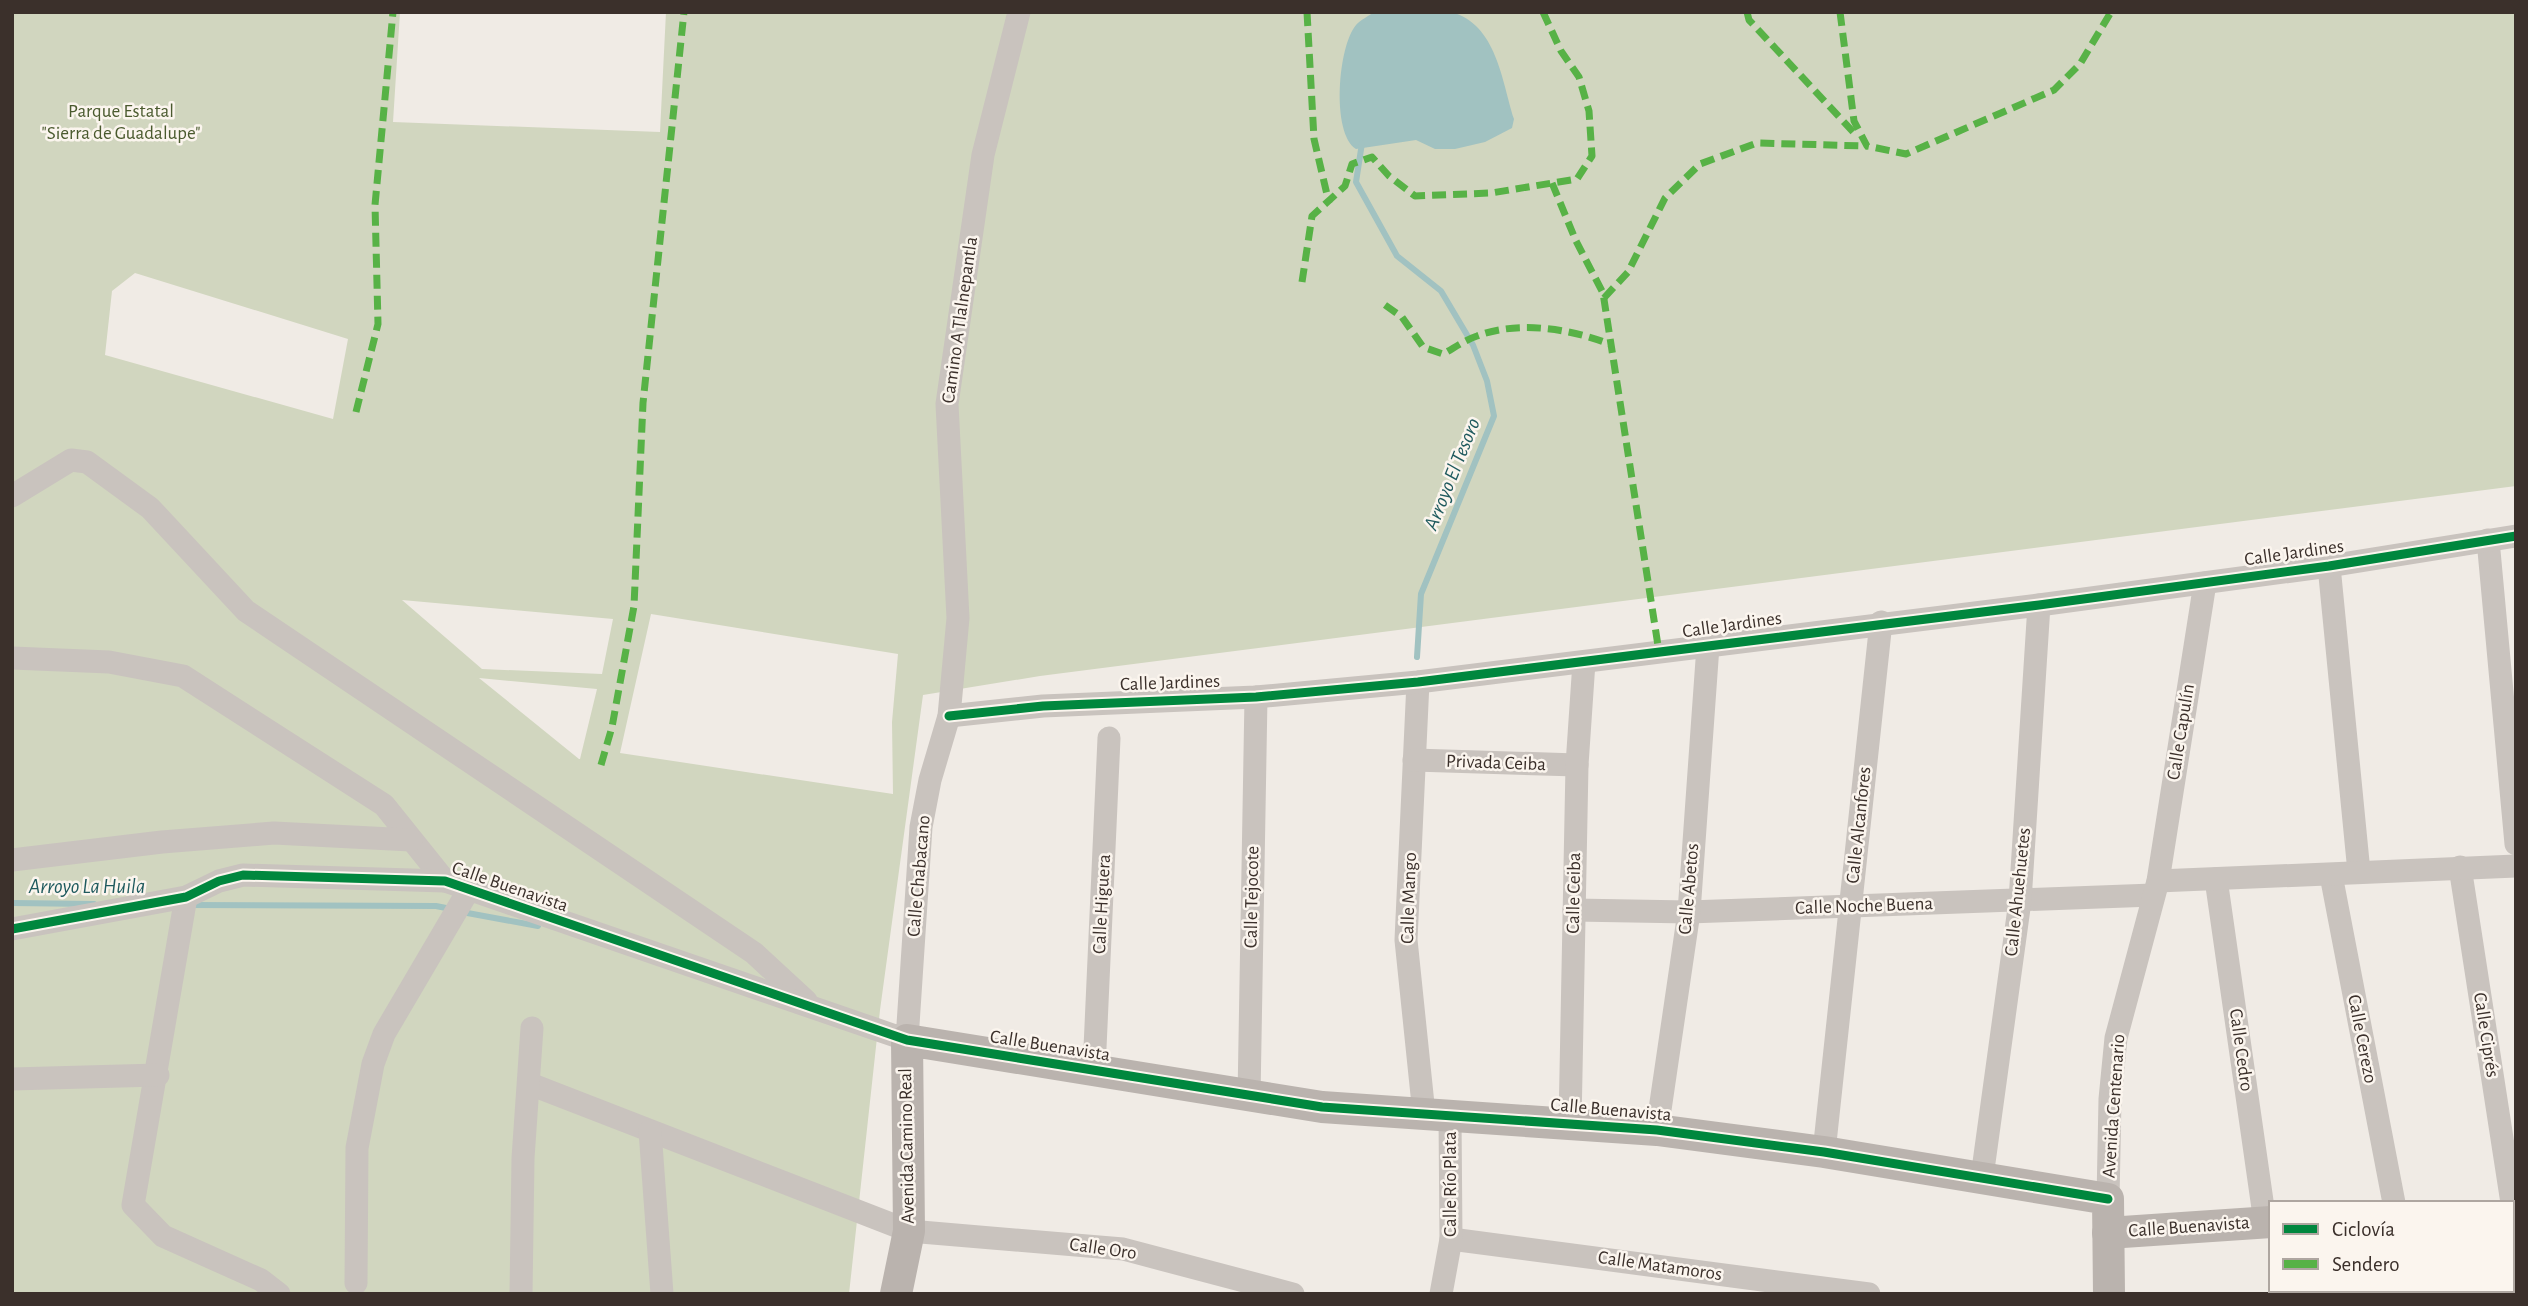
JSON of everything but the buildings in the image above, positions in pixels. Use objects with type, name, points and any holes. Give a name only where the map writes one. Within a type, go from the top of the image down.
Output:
[{"type":"street","name":"Camino A Tlalnepantla","points":[[949,716],[958,618],[947,404],[984,155],[1019,12]]},
{"type":"street","points":[[12,496],[71,460],[87,462],[149,508],[246,611],[754,953],[814,1008]]},
{"type":"street","name":"Calle Jardines","points":[[949,716],[1043,706],[1255,697],[1418,682],[2205,583],[2516,536]]},
{"type":"street","points":[[2488,540],[2516,844]]},
{"type":"street","points":[[2329,566],[2359,872]]},
{"type":"street","name":"Calle Capulín","points":[[2156,888],[2205,583]]},
{"type":"street","name":"Calle Ahuehuetes","points":[[1982,1177],[2020,901],[2039,605]]},
{"type":"street","name":"Calle Alcanfores","points":[[1824,1152],[1881,622]]},
{"type":"street","name":"Calle Abetos","points":[[1657,1130],[1689,912],[1708,646]]},
{"type":"street","points":[[12,658],[109,662],[183,676],[384,805],[445,881]]},
{"type":"street","name":"Calle Ceiba","points":[[1570,1124],[1577,765],[1584,662]]},
{"type":"street","name":"Calle Mango","points":[[1418,682],[1406,940],[1437,1115]]},
{"type":"street","name":"Calle Tejocote","points":[[1250,1097],[1255,697]]},
{"type":"street","name":"Calle Chabacano","points":[[907,1040],[921,827],[930,780],[949,716]]},
{"type":"street","name":"Calle Higuera","points":[[1094,1070],[1109,738]]},
{"type":"street","name":"Privada Ceiba","points":[[1414,760],[1577,765]]},
{"type":"street","points":[[12,860],[162,842],[274,833],[411,840]]},
{"type":"street","name":"Calle Noche Buena","points":[[1574,910],[1689,912],[2020,901],[2156,888],[2216,879],[2516,866]]},
{"type":"street","name":"Calle Ciprés","points":[[2460,867],[2512,1201]]},
{"type":"street","name":"Calle Buenavista","points":[[12,929],[186,897],[219,881],[243,875],[445,881],[907,1040],[1322,1107],[1657,1130],[1824,1152],[2108,1199]]},
{"type":"street","name":"Calle Cerezo","points":[[2331,875],[2394,1201]]},
{"type":"street","name":"Calle Cedro","points":[[2216,879],[2268,1222]]},
{"type":"street","name":"Avenida Centenario","points":[[2109,1294],[2110,1099],[2116,1038],[2156,888]]},
{"type":"street","points":[[356,1283],[358,1148],[373,1064],[384,1034],[468,891]]},
{"type":"street","points":[[186,897],[158,1075],[133,1205],[163,1236],[261,1280],[279,1294]]},
{"type":"street","points":[[521,1294],[523,1158],[532,1028]]},
{"type":"street","name":"Avenida Camino Real","points":[[896,1294],[909,1231],[907,1040]]},
{"type":"street","points":[[12,1079],[158,1075]]},
{"type":"street","name":"Calle Oro","points":[[530,1084],[909,1231],[1122,1249],[1293,1294]]},
{"type":"street","name":"Calle Río Plata","points":[[1437,1115],[1451,1239],[1441,1294]]},
{"type":"street","points":[[650,1131],[662,1294]]},
{"type":"street","name":"Calle Buenavista","points":[[2108,1233],[2268,1222]]},
{"type":"street","name":"Calle Matamoros","points":[[1451,1239],[1869,1294]]},
{"type":"green space","name":"Parque Estatal \"Sierra de Guadalupe\"","points":[[12,12],[400,12],[393,122],[660,132],[666,12],[2516,12],[2516,486],[1040,676],[923,695],[880,1010],[849,1294],[12,1294]],"holes":[[[135,273],[348,339],[333,419],[105,355],[112,291]],[[402,600],[613,619],[602,674],[482,669]],[[651,614],[898,654],[892,722],[893,794],[620,753]],[[479,678],[597,689],[579,759]]]},
{"type":"water","points":[[1374,12],[1451,12],[1479,29],[1488,41],[1501,72],[1514,119],[1512,128],[1485,142],[1455,149],[1435,149],[1416,140],[1356,149],[1348,140],[1343,126],[1340,108],[1341,69],[1350,36],[1358,23]]},
{"type":"waterway","name":"Arroyo El Tesoro","points":[[1362,143],[1356,182],[1397,256],[1441,291],[1473,345],[1487,381],[1494,416],[1421,594],[1417,657]]},
{"type":"waterway","name":"Arroyo La Huila","points":[[12,903],[94,904]]},
{"type":"waterway","name":"Arroyo La Huila","points":[[189,905],[436,906],[451,909]]},
{"type":"waterway","name":"Arroyo La Huila","points":[[462,912],[538,926]]},
{"type":"marked path","points":[[356,412],[378,324],[375,205],[393,12]]},
{"type":"marked path","points":[[601,765],[612,727],[634,606],[643,403],[684,12]]},
{"type":"marked path","points":[[1307,12],[1314,139],[1329,203]]},
{"type":"marked path","points":[[1302,282],[1312,216],[1345,186],[1352,164],[1372,157],[1389,176],[1415,196],[1491,193],[1577,179],[1592,156],[1589,111],[1579,77],[1561,51],[1543,12]]},
{"type":"marked path","points":[[1747,12],[1749,20],[1857,136]]},
{"type":"marked path","points":[[1840,12],[1854,121],[1867,146],[1906,154],[2054,90],[2080,64],[2111,12]]},
{"type":"marked path","points":[[1604,298],[1628,272],[1665,198],[1700,164],[1757,143],[1867,146]]},
{"type":"marked path","points":[[1552,183],[1576,241],[1603,293],[1659,652]]},
{"type":"marked path","points":[[1385,305],[1402,317],[1423,347],[1443,354],[1473,338],[1510,328],[1545,328],[1612,345]]},
{"type":"cycle path","points":[[949,716],[1043,706],[1256,697],[1418,682],[2039,605],[2329,566],[2516,536]]},
{"type":"cycle path","points":[[12,929],[186,897],[219,881],[243,875],[445,881],[907,1040],[1322,1107],[1657,1130],[1824,1152],[2108,1199]]}]
